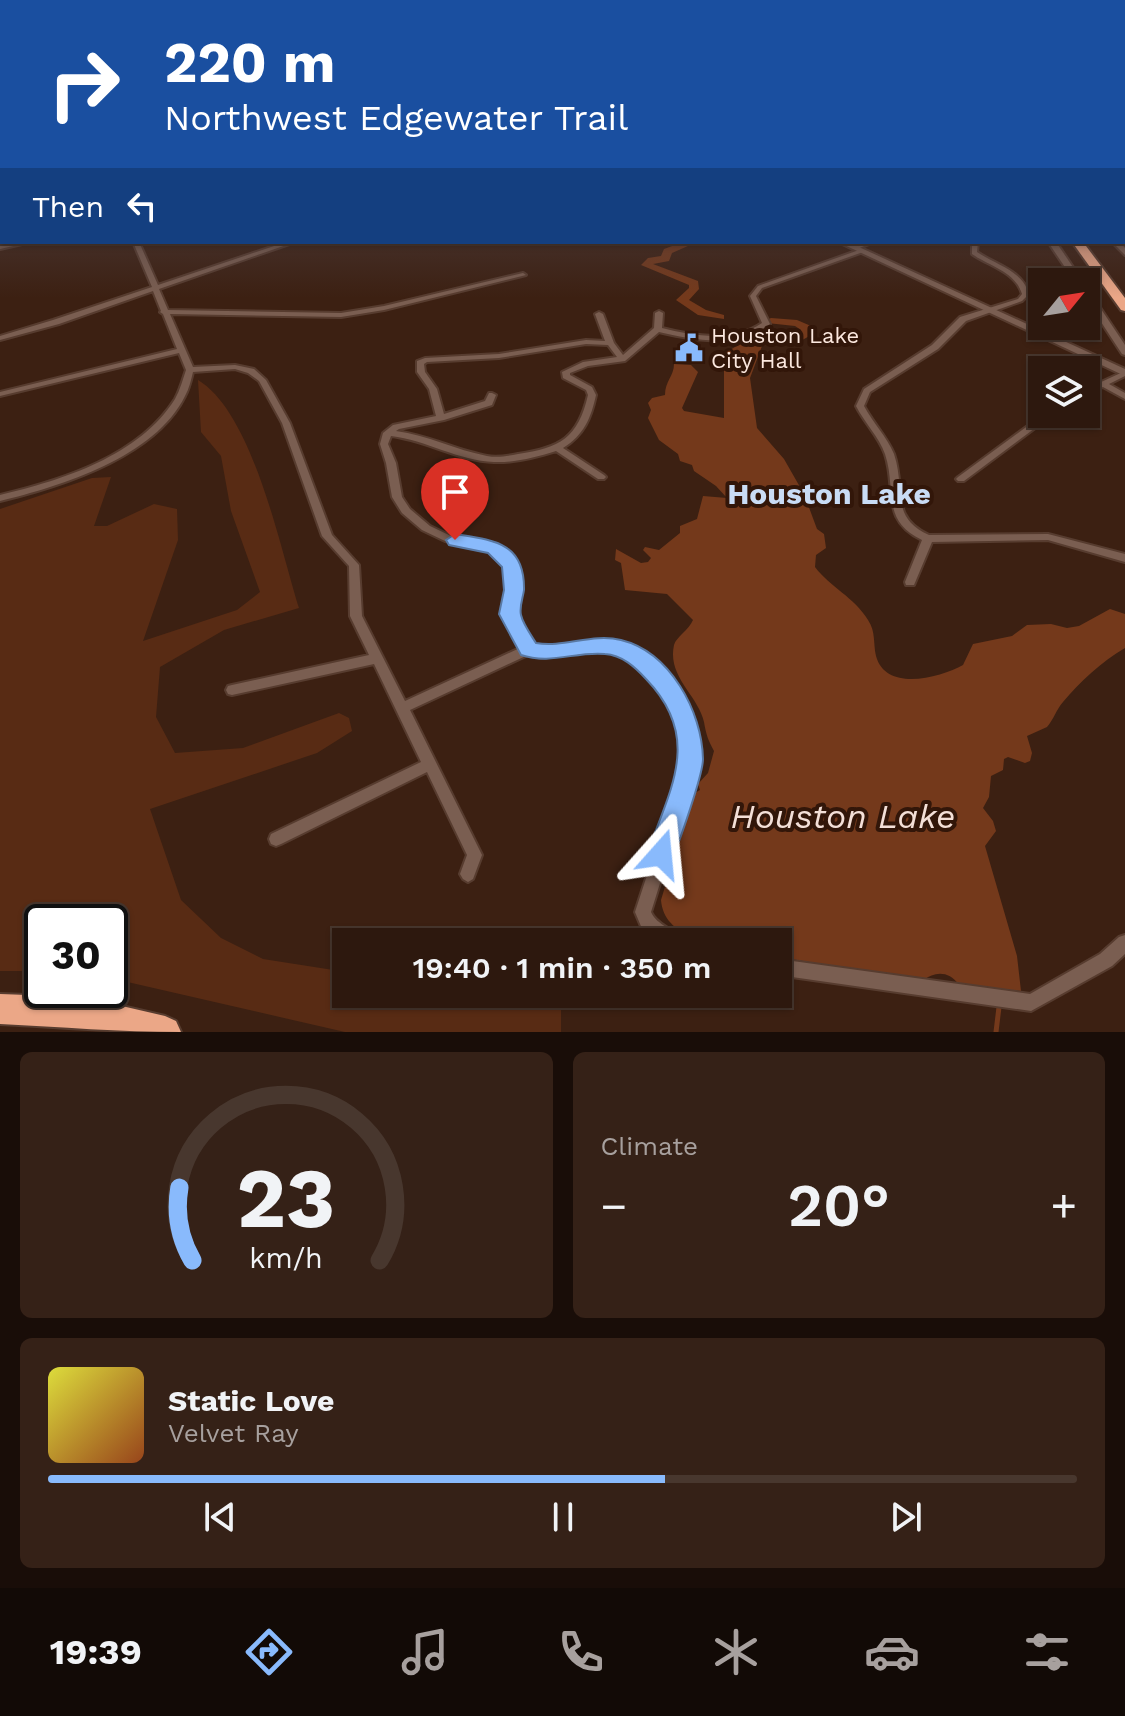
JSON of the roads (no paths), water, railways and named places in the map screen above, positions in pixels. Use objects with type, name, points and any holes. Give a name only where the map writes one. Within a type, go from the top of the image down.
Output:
[{"type":"highway","points":[[1078,244],[1125,307]]},
{"type":"highway","points":[[1092,244],[1125,287]]},
{"type":"highway","points":[[0,1009],[83,1012],[165,1032]]},
{"type":"street","points":[[0,498],[80,473],[138,442],[163,422],[179,402],[188,385],[190,370],[137,244]]},
{"type":"street","points":[[0,338],[286,244]]},
{"type":"street","points":[[846,244],[1125,373]]},
{"type":"street","points":[[658,329],[688,337],[757,331],[766,321],[753,296],[760,287],[868,244]]},
{"type":"street","points":[[975,244],[974,253],[1012,275],[1027,291],[1020,300],[963,319],[935,347],[867,391],[860,406],[890,456],[898,516],[917,536],[928,539],[1048,537],[1125,558]]},
{"type":"street","points":[[1053,244],[1070,268]]},
{"type":"street","points":[[164,312],[341,315],[523,275]]},
{"type":"street","points":[[387,433],[424,437],[493,460],[559,449],[570,443],[592,395],[589,389],[566,376],[566,372],[576,367],[622,359],[658,329],[659,313]]},
{"type":"street","points":[[599,314],[610,343],[622,359]]},
{"type":"street","points":[[1100,314],[1125,352]]},
{"type":"street","points":[[441,418],[433,389],[421,372],[420,363],[425,360],[499,356],[586,342],[610,343]]},
{"type":"street","points":[[0,394],[181,350]]},
{"type":"street","points":[[190,370],[235,367],[251,371],[262,380],[286,423],[327,536],[354,565],[356,616],[475,855],[468,874]]},
{"type":"street","points":[[1100,387],[1125,373]]},
{"type":"street","points":[[1105,385],[1125,397]]},
{"type":"street","points":[[492,395],[489,403],[441,418],[396,427],[387,433],[384,444],[397,497],[406,511],[426,528],[449,539],[494,547],[512,566],[514,590],[510,614],[529,649],[541,653],[604,645],[624,650],[645,663],[672,690],[687,726],[691,762],[645,902],[645,918],[657,928]]},
{"type":"street","points":[[961,479],[1031,428]]},
{"type":"street","points":[[559,449],[601,477]]},
{"type":"street","points":[[910,582],[928,539]]},
{"type":"street","points":[[402,708],[529,649]]},
{"type":"street","points":[[232,690],[377,658]]},
{"type":"street","points":[[276,839],[430,764]]},
{"type":"street","points":[[792,969],[1031,1003],[1106,960],[1125,943]]},
{"type":"water","name":"Houston Lake","points":[[775,336],[779,342],[762,346],[750,378],[757,428],[784,459],[804,494],[817,529],[824,534],[826,548],[816,555],[815,567],[856,605],[871,624],[876,656],[882,668],[891,675],[915,679],[953,670],[963,665],[973,644],[1012,636],[1027,625],[1051,624],[1067,628],[1079,626],[1110,609],[1125,614],[1125,648],[1076,687],[1047,727],[1027,736],[1032,753],[1030,761],[1025,763],[1008,757],[1004,759],[1003,770],[991,776],[989,797],[983,808],[996,831],[985,846],[1017,956],[1021,991],[958,984],[942,974],[924,980],[792,959],[792,928],[676,928],[666,916],[661,900],[693,794],[700,790],[698,784],[708,773],[714,751],[701,712],[679,676],[673,656],[675,642],[693,620],[667,594],[625,590],[621,563],[615,560],[616,549],[641,563],[648,562],[651,558],[643,550],[645,547],[659,550],[680,533],[680,526],[697,519],[703,496],[727,498],[659,440],[648,418],[651,410],[648,403],[652,398],[665,395],[674,364],[691,365],[698,372],[682,408],[684,411],[724,418],[727,352],[746,340]]},
{"type":"waterway","points":[[687,244],[668,251],[665,259],[652,260],[646,265],[694,283],[694,289],[682,300],[702,313],[720,317]]},
{"type":"waterway","points":[[758,342],[797,339],[807,334],[807,328],[797,323],[771,321]]},
{"type":"waterway","points":[[996,1032],[999,1007]]},
{"type":"place","name":"Houston Lake City Hall","points":[[689,348]]},
{"type":"district","name":"Houston Lake","points":[[829,494]]}]
